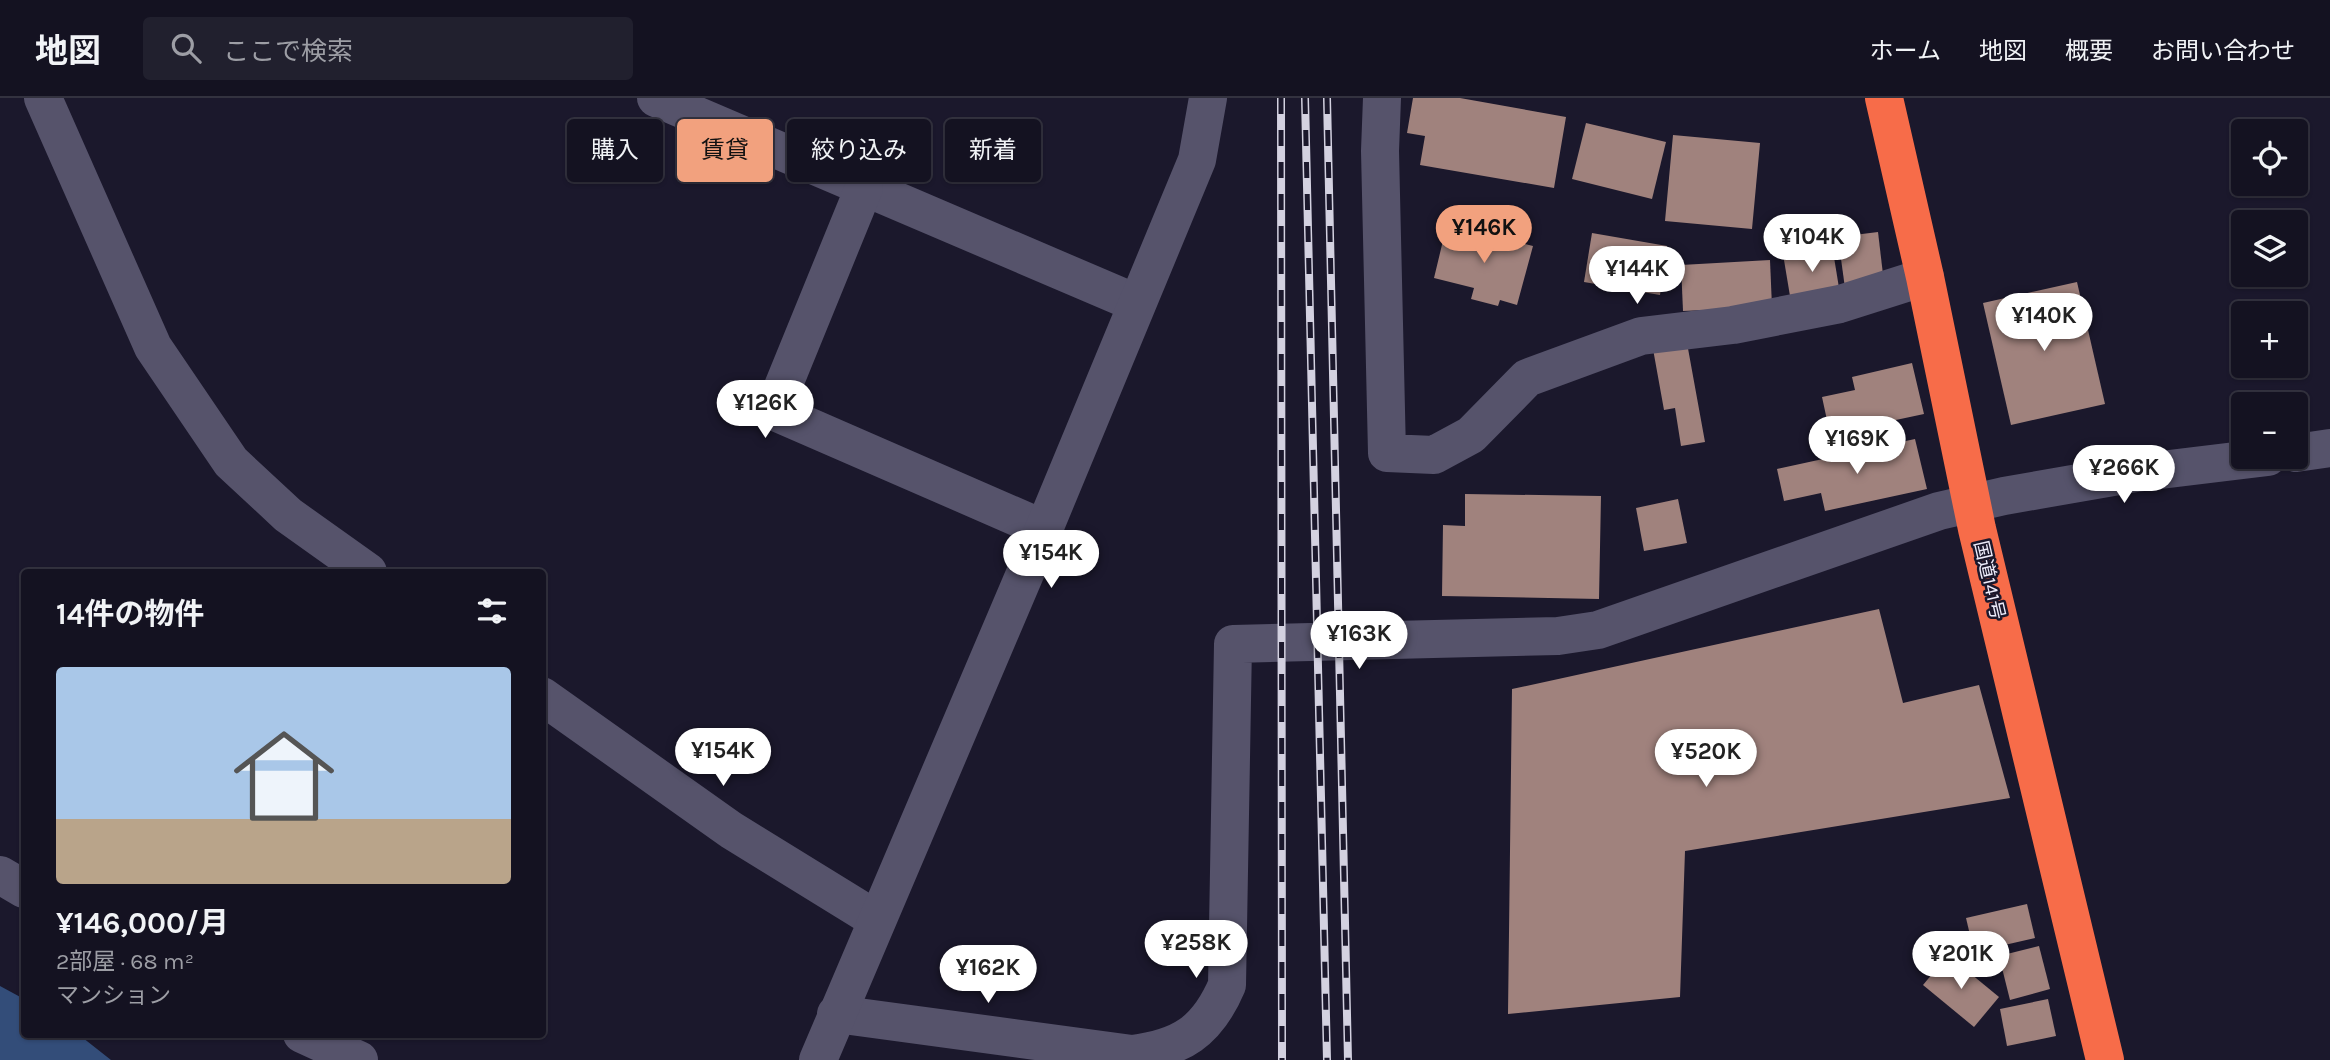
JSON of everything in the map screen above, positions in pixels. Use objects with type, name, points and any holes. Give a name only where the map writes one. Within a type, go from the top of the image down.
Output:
[{"type":"highway","name":"国道141号","points":[[1884,98],[1925,277],[1972,504],[2105,1060]]},
{"type":"street","points":[[43,98],[153,347],[231,462],[288,515],[364,569]]},
{"type":"street","points":[[656,98],[1136,303]]},
{"type":"street","points":[[818,1060],[1044,529],[1197,160],[1209,98]]},
{"type":"street","points":[[1382,98],[1380,151],[1387,453],[1434,455],[1471,435],[1527,377],[1641,336],[1733,326],[1840,304],[1925,277]]},
{"type":"street","points":[[864,188],[773,411],[1044,529]]},
{"type":"street","points":[[2308,451],[2330,448]]},
{"type":"street","points":[[836,1014],[1132,1054],[1158,1051],[1180,1042],[1202,1026],[1217,1007],[1227,985],[1233,644],[1558,636],[1598,631],[1939,511],[2136,473],[2231,461]]},
{"type":"street","points":[[546,699],[731,830],[877,920]]},
{"type":"street","points":[[0,875],[21,887]]},
{"type":"street","points":[[311,1038],[359,1060]]},
{"type":"water","points":[[0,986],[21,997],[21,1038],[83,1038],[111,1060],[0,1060]]},
{"type":"building","points":[[1413,98],[1460,98],[1566,117],[1554,188],[1420,165],[1425,136],[1407,133]]},
{"type":"building","points":[[1586,123],[1666,142],[1652,199],[1572,179]]},
{"type":"building","points":[[1673,135],[1760,143],[1752,229],[1665,221]]},
{"type":"building","points":[[1447,224],[1533,246],[1517,305],[1500,300],[1498,306],[1471,299],[1474,288],[1434,278]]},
{"type":"building","points":[[1878,232],[1884,283],[1845,288],[1838,237]]},
{"type":"building","points":[[1592,233],[1667,246],[1660,295],[1584,282]]},
{"type":"building","points":[[1832,245],[1840,294],[1791,302],[1783,254]]},
{"type":"building","points":[[1770,260],[1772,307],[1683,311],[1681,265]]},
{"type":"building","points":[[2077,282],[2105,404],[2011,425],[1983,303]]},
{"type":"building","points":[[1687,343],[1705,442],[1681,446],[1675,408],[1664,410],[1653,349]]},
{"type":"building","points":[[1912,363],[1924,414],[1830,434],[1822,397],[1855,390],[1852,377]]},
{"type":"building","points":[[1915,439],[1927,489],[1825,511],[1821,493],[1784,501],[1777,469]]},
{"type":"building","points":[[1465,494],[1601,496],[1599,599],[1442,596],[1443,525],[1465,526]]},
{"type":"building","points":[[1678,499],[1687,543],[1644,551],[1636,508]]},
{"type":"building","points":[[1879,609],[1903,703],[1979,685],[2010,798],[1685,851],[1680,997],[1508,1014],[1512,689]]},
{"type":"building","points":[[2027,904],[2035,938],[1974,952],[1966,918]]},
{"type":"building","points":[[2039,946],[2050,989],[2010,1000],[1999,956]]},
{"type":"building","points":[[1948,955],[1999,997],[1974,1027],[1923,985]]},
{"type":"building","points":[[2048,999],[2056,1036],[2007,1046],[2000,1009]]},
{"type":"railway","points":[[1281,98],[1282,1060]]},
{"type":"railway","points":[[1305,98],[1327,1060]]},
{"type":"railway","points":[[1327,98],[1348,1060]]}]
